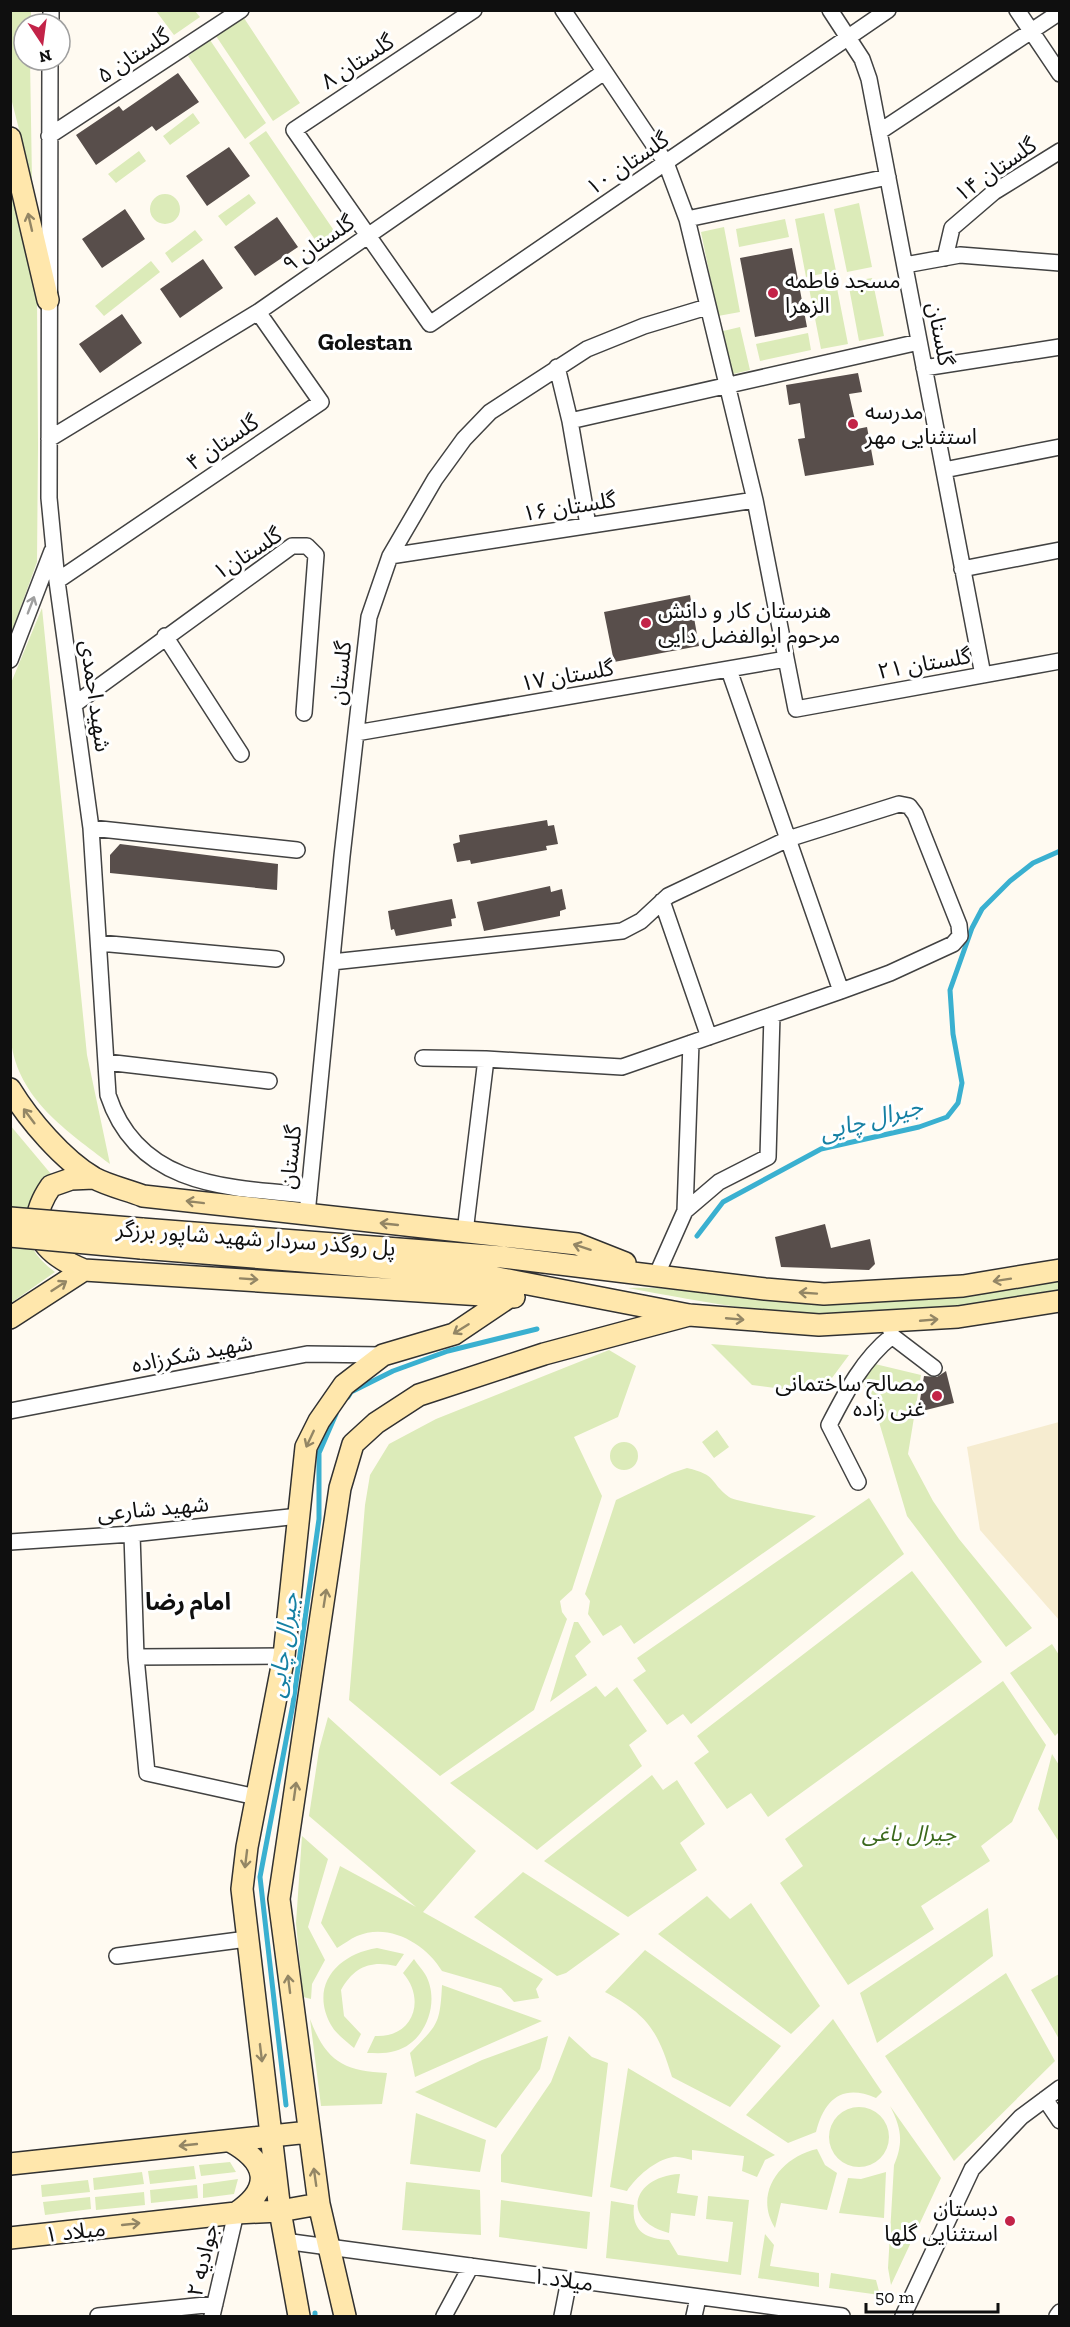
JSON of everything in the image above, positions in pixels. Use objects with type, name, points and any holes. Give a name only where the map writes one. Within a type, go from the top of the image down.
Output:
[{"type":"main road","points":[[10,138],[48,300]]},
{"type":"main road","points":[[10,1089],[34,1123],[57,1148],[94,1178],[143,1196],[308,1206],[465,1232],[577,1244],[657,1274],[765,1289],[824,1294],[963,1286],[1059,1270]]},
{"type":"main road","points":[[94,1178],[71,1179],[51,1186],[37,1212],[37,1227],[50,1253],[63,1262],[84,1270],[509,1297],[615,1301],[689,1315],[891,1330],[1059,1301]]},
{"type":"main road","name":"پل روگذر سردار شهید شاپور برزگر","points":[[10,1218],[141,1239],[487,1276],[615,1301]]},
{"type":"main road","name":"پل روگذر سردار شهید شاپور برزگر","points":[[10,1236],[141,1239],[502,1257],[657,1274]]},
{"type":"main road","points":[[10,1318],[84,1270]]},
{"type":"main road","points":[[299,2316],[284,2241],[242,1889],[256,1797],[284,1656],[306,1447],[319,1421],[344,1385],[383,1355],[454,1334],[509,1297]]},
{"type":"main road","points":[[345,2316],[319,2204],[279,1899],[340,1488],[353,1444],[376,1423],[420,1395],[543,1354],[689,1315]]},
{"type":"main road","points":[[10,2164],[309,2132]]},
{"type":"main road","points":[[230,2141],[244,2148],[258,2163],[262,2184],[254,2201],[236,2213]]},
{"type":"main road","name":"میلاد ۱","points":[[10,2238],[236,2213],[280,2211],[319,2204]]},
{"type":"street","name":"گلستان ۵","points":[[49,136],[241,10]]},
{"type":"street","name":"گلستان ۸","points":[[368,235],[294,130],[474,10]]},
{"type":"street","points":[[563,10],[666,163],[687,219],[755,500],[786,659]]},
{"type":"street","name":"گلستان","points":[[830,10],[870,79],[983,675]]},
{"type":"street","name":"گلستان ۱۰","points":[[368,235],[430,324],[888,10]]},
{"type":"street","points":[[1017,10],[1059,74]]},
{"type":"street","points":[[879,132],[1059,12]]},
{"type":"street","name":"شهید احمدی","points":[[50,72],[49,498],[57,581],[91,828],[108,1095],[116,1118],[148,1157],[173,1170],[220,1187],[308,1206]]},
{"type":"street","name":"گلستان ۹","points":[[49,439],[258,312],[604,72]]},
{"type":"street","name":"گلستان ۱۴","points":[[945,258],[952,228],[994,192],[1059,151]]},
{"type":"street","points":[[687,219],[888,177]]},
{"type":"street","points":[[905,265],[960,255],[1059,263]]},
{"type":"street","name":"گلستان","points":[[308,1206],[369,617],[390,556],[435,478],[464,439],[490,412],[587,349],[644,326],[707,307]]},
{"type":"street","name":"گلستان ۴","points":[[57,581],[321,402],[258,312]]},
{"type":"street","points":[[570,421],[919,342]]},
{"type":"street","points":[[924,368],[1059,347]]},
{"type":"street","points":[[557,367],[570,421],[588,525]]},
{"type":"street","points":[[944,470],[1059,447]]},
{"type":"street","name":"گلستان ۱۶","points":[[390,556],[755,500]]},
{"type":"street","name":"گلستان۱","points":[[75,704],[165,636],[292,546],[307,546],[316,555],[304,713]]},
{"type":"street","points":[[10,660],[53,548]]},
{"type":"street","points":[[963,569],[1059,550]]},
{"type":"street","points":[[165,636],[241,754]]},
{"type":"street","name":"گلستان ۱۷","points":[[356,733],[786,659]]},
{"type":"street","name":"گلستان ۲۱","points":[[786,659],[796,709],[1059,661]]},
{"type":"street","points":[[729,670],[841,991]]},
{"type":"street","points":[[332,962],[622,931],[641,921],[668,896],[788,839],[899,804],[909,806],[915,813],[959,925],[960,936],[954,944],[841,991],[622,1067],[486,1059],[423,1058]]},
{"type":"street","points":[[91,828],[297,850]]},
{"type":"street","points":[[662,901],[709,1037]]},
{"type":"street","points":[[99,943],[276,959]]},
{"type":"street","points":[[686,1211],[719,1182],[768,1157],[772,1015]]},
{"type":"street","points":[[657,1274],[686,1211],[691,1043]]},
{"type":"street","points":[[465,1232],[486,1059]]},
{"type":"street","points":[[106,1062],[269,1081]]},
{"type":"street","points":[[858,1482],[829,1425],[852,1381],[891,1330],[934,1368]]},
{"type":"street","name":"شهید شکرزاده","points":[[10,1411],[307,1354],[383,1355]]},
{"type":"street","name":"شهید شارعی","points":[[10,1542],[132,1534],[299,1516]]},
{"type":"street","points":[[132,1534],[136,1657],[147,1773],[256,1797]]},
{"type":"street","points":[[136,1657],[284,1656]]},
{"type":"street","points":[[117,1956],[247,1939]]},
{"type":"street","points":[[903,2316],[972,2169],[1021,2117],[1059,2088]]},
{"type":"street","points":[[1045,2099],[1059,2121]]},
{"type":"street","name":"جوادیه ۲","points":[[213,2310],[236,2213]]},
{"type":"street","name":"میلاد ۱","points":[[284,2241],[842,2316]]},
{"type":"street","points":[[444,2316],[471,2266]]},
{"type":"street","points":[[562,2316],[569,2280]]},
{"type":"street","points":[[694,2316],[698,2298]]},
{"type":"street","points":[[98,2316],[213,2310]]},
{"type":"street","points":[[1057,2316],[1059,2312]]},
{"type":"shaded area","points":[[1060,1422],[1059,1620],[980,1530],[967,1447]]},
{"type":"green space","points":[[10,11],[31,11],[12,12],[12,72],[30,72],[32,180],[11,98]]},
{"type":"green space","points":[[156,11],[195,11],[200,17],[174,35]]},
{"type":"green space","points":[[244,18],[300,103],[273,121],[216,36]]},
{"type":"green space","points":[[210,40],[266,123],[245,139],[188,56]]},
{"type":"green space","points":[[193,113],[200,123],[170,145],[163,136]]},
{"type":"green space","points":[[266,131],[337,235],[320,247],[249,143]]},
{"type":"green space","points":[[139,151],[146,161],[116,183],[108,174]]},
{"type":"green space","points":[[10,172],[37,298],[38,446],[37,562],[11,634]]},
{"type":"green space","points":[[165,194],[175,199],[180,209],[175,219],[165,224],[155,219],[150,209],[155,199]]},
{"type":"green space","points":[[249,194],[256,203],[226,226],[218,216]]},
{"type":"green space","points":[[859,203],[872,267],[847,272],[834,209]]},
{"type":"green space","points":[[824,213],[836,271],[806,277],[795,219]]},
{"type":"green space","points":[[785,219],[789,237],[739,247],[736,229]]},
{"type":"green space","points":[[724,227],[740,312],[718,316],[701,232]]},
{"type":"green space","points":[[195,230],[203,240],[172,263],[165,253]]},
{"type":"green space","points":[[151,261],[160,272],[104,316],[95,306]]},
{"type":"green space","points":[[872,278],[884,336],[859,341],[848,282]]},
{"type":"green space","points":[[836,283],[848,344],[821,349],[809,288]]},
{"type":"green space","points":[[740,327],[750,370],[729,375],[719,332]]},
{"type":"green space","points":[[808,333],[811,350],[760,361],[756,344]]},
{"type":"green space","points":[[42,608],[87,1055],[110,1164],[62,1126],[34,1097],[15,1062],[11,1041],[11,683]]},
{"type":"green space","points":[[10,1125],[51,1174],[39,1186],[31,1199],[26,1212],[25,1224],[33,1249],[55,1272],[11,1303]]},
{"type":"green space","points":[[1060,1281],[1059,1292],[981,1304],[864,1314],[824,1314],[746,1308],[628,1288],[671,1289],[801,1300],[866,1301],[963,1294]]},
{"type":"green space","points":[[711,1344],[849,1355],[820,1394],[752,1385]]},
{"type":"green space","points":[[609,1350],[636,1366],[618,1417],[574,1437],[602,1496],[572,1590],[560,1601],[562,1612],[567,1619],[534,1710],[440,1776],[349,1700],[365,1505],[370,1475],[389,1444],[436,1419]]},
{"type":"green space","points":[[875,1364],[921,1375],[908,1454],[933,1501],[959,1539],[1032,1628],[1006,1647],[907,1516],[876,1412],[862,1379]]},
{"type":"green space","points":[[717,1430],[729,1447],[714,1458],[702,1442]]},
{"type":"green space","points":[[624,1442],[634,1446],[638,1456],[634,1466],[624,1470],[614,1466],[610,1456],[614,1446]]},
{"type":"green space","points":[[687,1468],[709,1476],[723,1492],[734,1499],[816,1516],[634,1644],[621,1625],[603,1636],[588,1614],[590,1601],[585,1594],[616,1500]]},
{"type":"green space","points":[[869,1498],[904,1554],[691,1724],[683,1714],[667,1725],[633,1680],[646,1671],[637,1658]]},
{"type":"green space","points":[[912,1571],[982,1662],[768,1817],[751,1793],[727,1809],[694,1763],[709,1752],[697,1736]]},
{"type":"green space","points":[[574,1622],[578,1622],[591,1642],[575,1656],[587,1675],[550,1702]]},
{"type":"green space","points":[[1052,1644],[1059,1655],[1059,1732],[1055,1736],[1010,1673]]},
{"type":"green space","name":"جیرال باغی","points":[[1003,1681],[1046,1745],[1012,1822],[981,1846],[990,1861],[921,1906],[934,1929],[848,1985],[780,1883],[803,1866],[785,1839]]},
{"type":"green space","points":[[596,1686],[605,1697],[617,1687],[647,1731],[629,1745],[642,1766],[537,1850],[450,1783]]},
{"type":"green space","points":[[328,1717],[476,1851],[423,1912],[543,1979],[536,1989],[539,1998],[514,2002],[501,1988],[442,1971],[417,1944],[394,1934],[369,1932],[354,1937],[337,1948],[321,1923],[340,1866],[416,1907],[309,1816],[319,1750]]},
{"type":"green space","points":[[1052,1754],[1059,1765],[1059,1842],[1038,1809]]},
{"type":"green space","points":[[652,1775],[663,1790],[677,1780],[705,1824],[680,1843],[697,1870],[628,1917],[544,1861]]},
{"type":"green space","points":[[302,1836],[328,1859],[308,1927],[325,1960],[312,1984],[311,1999],[303,1997],[296,1923]]},
{"type":"green space","points":[[523,1872],[620,1934],[566,1973],[557,1976],[474,1917]]},
{"type":"green space","points":[[707,1896],[730,1919],[751,1903],[820,2006],[791,2034],[658,1934]]},
{"type":"green space","points":[[988,1908],[993,1956],[877,2043],[860,1993]]},
{"type":"green space","points":[[377,1948],[404,1954],[396,1966],[378,1964],[357,1971],[341,1990],[344,2016],[361,2034],[354,2048],[331,2025],[323,1997],[331,1974],[340,1964],[363,1951]]},
{"type":"green space","points":[[645,1950],[781,2046],[730,2107],[672,2077],[662,2048],[649,2026],[632,2009],[605,1992]]},
{"type":"green space","points":[[414,1959],[430,1985],[431,2008],[428,2020],[415,2039],[406,2047],[385,2053],[367,2053],[375,2036],[399,2031],[412,2015],[415,2005],[414,1994],[403,1973]]},
{"type":"green space","points":[[1006,1973],[1055,2061],[954,2161],[885,2056]]},
{"type":"green space","points":[[1059,1974],[1059,2039],[1031,1990]]},
{"type":"green space","points":[[442,1985],[542,2021],[415,2077],[410,2053],[435,2024],[440,2009]]},
{"type":"green space","points":[[310,2019],[323,2045],[338,2061],[359,2070],[387,2073],[382,2104],[321,2106]]},
{"type":"green space","points":[[833,2019],[882,2092],[876,2098],[853,2092],[836,2097],[824,2111],[816,2132],[788,2143],[746,2115]]},
{"type":"green space","points":[[548,2036],[540,2069],[496,2128],[415,2092],[482,2060]]},
{"type":"green space","points":[[569,2036],[592,2057],[608,2063],[592,2197],[501,2182],[501,2155],[551,2082]]},
{"type":"green space","points":[[628,2068],[775,2155],[765,2160],[757,2177],[742,2171],[744,2156],[692,2150],[692,2160],[675,2157],[659,2162],[635,2180],[627,2191],[610,2187]]},
{"type":"green space","points":[[890,2106],[941,2178],[891,2285],[888,2268],[894,2165],[900,2135]]},
{"type":"green space","points":[[859,2107],[876,2112],[884,2120],[889,2137],[884,2154],[876,2162],[859,2167],[842,2162],[834,2154],[829,2137],[834,2120],[842,2112]]},
{"type":"green space","points":[[416,2113],[486,2140],[480,2172],[410,2164]]},
{"type":"green space","points":[[817,2149],[825,2165],[837,2173],[827,2210],[781,2203],[775,2228],[769,2215],[767,2202],[774,2178],[792,2160]]},
{"type":"green space","points":[[230,2162],[236,2172],[201,2176],[199,2165]]},
{"type":"green space","points":[[194,2166],[196,2179],[150,2184],[148,2171]]},
{"type":"green space","points":[[142,2172],[144,2184],[94,2190],[93,2178]]},
{"type":"green space","points":[[886,2172],[884,2218],[839,2213],[848,2178],[861,2179]]},
{"type":"green space","points":[[680,2174],[677,2193],[698,2196],[695,2216],[671,2213],[669,2233],[653,2227],[643,2219],[638,2209],[638,2199],[651,2182]]},
{"type":"green space","points":[[238,2179],[234,2194],[203,2198],[203,2184]]},
{"type":"green space","points":[[88,2180],[90,2192],[42,2197],[41,2185]]},
{"type":"green space","points":[[406,2182],[480,2190],[481,2235],[402,2230]]},
{"type":"green space","points":[[197,2185],[198,2198],[151,2203],[150,2190]]},
{"type":"green space","points":[[144,2192],[145,2205],[96,2210],[95,2197]]},
{"type":"green space","points":[[708,2196],[749,2200],[741,2275],[606,2258],[611,2201],[634,2205],[635,2221],[641,2232],[653,2238],[669,2240],[678,2255],[728,2262],[733,2222],[706,2219]]},
{"type":"green space","points":[[90,2197],[91,2209],[45,2215],[43,2202]]},
{"type":"green space","points":[[501,2200],[590,2212],[587,2249],[499,2237]]},
{"type":"green space","points":[[765,2234],[774,2245],[770,2266],[819,2273],[819,2287],[758,2278]]},
{"type":"green space","points":[[831,2273],[876,2280],[880,2295],[829,2288]]},
{"type":"building","points":[[178,73],[199,102],[156,131],[152,126],[96,165],[76,135],[119,106],[123,111]]},
{"type":"building","points":[[229,147],[250,176],[207,206],[186,176]]},
{"type":"building","points":[[125,209],[145,239],[102,268],[82,239]]},
{"type":"building","points":[[277,217],[298,247],[255,276],[234,247]]},
{"type":"building","name":"مسجد فاطمه الزهرا","points":[[792,248],[807,327],[755,337],[740,258]]},
{"type":"building","points":[[203,259],[223,288],[180,318],[160,289]]},
{"type":"building","points":[[122,314],[142,343],[100,373],[79,344]]},
{"type":"building","points":[[858,373],[862,392],[849,394],[857,429],[867,427],[874,465],[805,476],[798,439],[805,438],[800,403],[789,405],[786,385]]},
{"type":"building","points":[[690,595],[699,646],[614,662],[604,612]]},
{"type":"building","points":[[547,820],[548,826],[554,825],[558,844],[546,846],[547,850],[471,864],[470,860],[457,862],[453,844],[460,842],[459,835]]},
{"type":"building","points":[[120,844],[278,864],[277,890],[110,873],[110,855]]},
{"type":"building","points":[[550,886],[551,892],[562,889],[566,909],[560,911],[560,916],[484,931],[477,902]]},
{"type":"building","points":[[452,899],[456,918],[451,919],[452,926],[396,936],[394,929],[391,930],[388,911]]},
{"type":"building","points":[[825,1224],[831,1248],[870,1239],[875,1264],[869,1270],[781,1267],[775,1237]]},
{"type":"building","name":"مصالح ساختمانی غنی زاده","points":[[946,1371],[954,1403],[918,1412],[924,1376],[937,1377]]},
{"type":"waterway","name":"جیرال چایی","points":[[697,1236],[723,1202],[821,1149],[919,1127],[947,1117],[958,1103],[962,1083],[953,1034],[950,990],[972,928],[982,909],[1010,881],[1033,863],[1060,851]]},
{"type":"waterway","name":"جیرال چایی","points":[[348,1397],[351,1392],[393,1371],[448,1351],[537,1329]]},
{"type":"waterway","name":"جیرال چایی","points":[[286,2105],[260,1877],[293,1704],[319,1519],[319,1453],[336,1414]]},
{"type":"place","name":"مسجد فاطمه الزهرا","points":[[773,293]]},
{"type":"place","name":"مدرسه استثنایی مهر","points":[[853,424]]},
{"type":"place","name":"هنرستان کار و دانش مرحوم ابوالفضل دایی","points":[[646,623]]},
{"type":"place","name":"مصالح ساختمانی غنی زاده","points":[[937,1396]]},
{"type":"place","name":"دبستان استثنایی گلها","points":[[1010,2221]]},
{"type":"district","name":"Golestan","points":[[365,342]]},
{"type":"district","name":"امام رضا","points":[[188,1602]]}]
